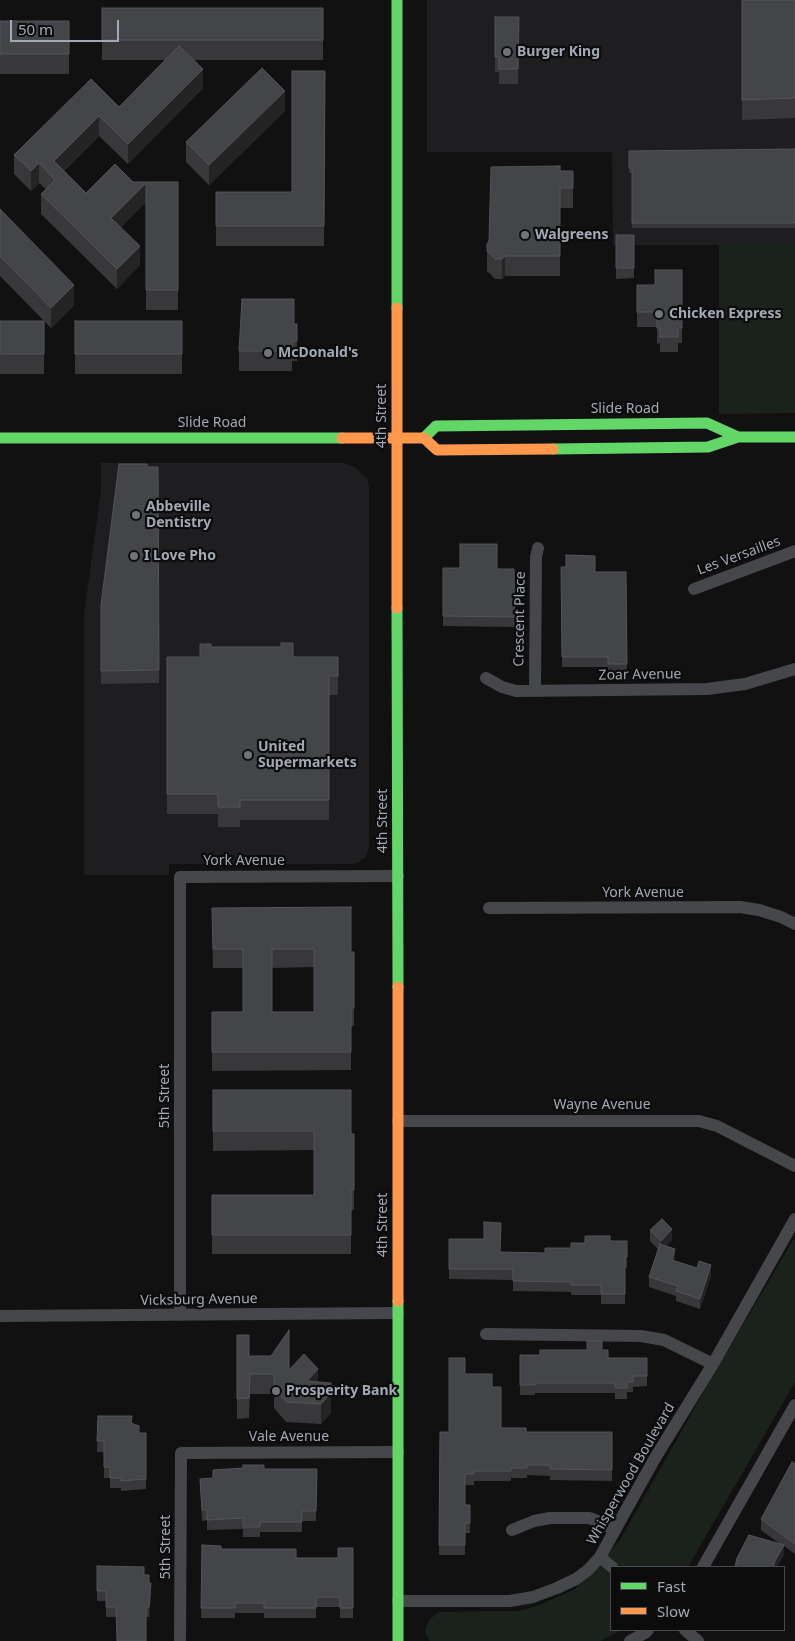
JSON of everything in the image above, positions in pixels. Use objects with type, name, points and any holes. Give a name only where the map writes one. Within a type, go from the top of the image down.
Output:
[{"type":"main road","name":"4th Street","points":[[398,0],[398,1641]]},
{"type":"main road","name":"Slide Road","points":[[424,438],[436,426],[698,423],[707,423],[738,437]]},
{"type":"main road","name":"Slide Road","points":[[0,438],[424,438],[437,450],[490,450],[708,448],[738,437],[795,437]]},
{"type":"street","name":"Crescent Place","points":[[535,691],[536,557],[538,548]]},
{"type":"street","name":"Les Versailles","points":[[694,589],[795,551]]},
{"type":"street","name":"Zoar Avenue","points":[[486,678],[502,687],[516,691],[707,689],[745,684],[795,669]]},
{"type":"street","name":"York Avenue","points":[[180,877],[398,876]]},
{"type":"street","name":"5th Street","points":[[180,877],[180,1315]]},
{"type":"street","name":"York Avenue","points":[[489,908],[740,907],[774,914],[795,924]]},
{"type":"street","name":"Wayne Avenue","points":[[398,1121],[699,1121],[717,1126],[795,1166]]},
{"type":"street","name":"Whisperwood Boulevard","points":[[398,1601],[510,1601],[533,1597],[576,1579],[600,1557],[655,1458],[713,1364],[795,1219]]},
{"type":"street","name":"Vicksburg Avenue","points":[[0,1316],[398,1313]]},
{"type":"street","points":[[486,1334],[641,1336],[664,1340],[713,1364]]},
{"type":"street","points":[[704,1566],[795,1405]]},
{"type":"street","name":"Vale Avenue","points":[[181,1453],[398,1452]]},
{"type":"street","name":"5th Street","points":[[180,1641],[181,1453]]},
{"type":"street","points":[[512,1530],[534,1521],[550,1518],[589,1518],[614,1530]]},
{"type":"street","points":[[600,1557],[611,1566]]},
{"type":"street","points":[[630,1641],[647,1631]]},
{"type":"street","points":[[686,1631],[698,1641]]},
{"type":"shaded area","points":[[427,0],[795,0],[795,245],[613,245],[612,152],[427,152]]},
{"type":"shaded area","points":[[719,245],[795,245],[795,413],[719,414]]},
{"type":"shaded area","points":[[101,463],[344,463],[355,467],[367,478],[369,487],[369,847],[366,857],[359,862],[353,864],[169,864],[169,875],[84,875],[84,615],[101,490]]},
{"type":"shaded area","points":[[795,1237],[795,1382],[689,1566],[610,1566],[610,1631],[620,1631],[600,1641],[430,1641],[425,1632],[426,1627],[429,1620],[439,1612],[519,1611],[540,1605],[575,1589],[620,1540],[711,1379]]},
{"type":"building","points":[[742,0],[795,0],[795,98],[742,100]]},
{"type":"building","points":[[102,8],[323,8],[323,40],[102,40]]},
{"type":"building","name":"Burger King","points":[[495,17],[519,17],[518,69],[499,69],[499,57],[495,57]]},
{"type":"building","points":[[0,21],[69,21],[69,54],[0,54]]},
{"type":"building","points":[[179,46],[203,69],[128,144],[99,116],[54,161],[86,193],[115,164],[133,182],[178,182],[178,290],[146,290],[146,183],[111,218],[140,246],[117,269],[41,194],[55,180],[39,163],[31,171],[14,155],[91,79],[119,107]]},
{"type":"building","points":[[262,68],[285,91],[209,165],[186,142]]},
{"type":"building","points":[[292,71],[325,71],[324,226],[216,226],[216,192],[292,192]]},
{"type":"building","points":[[795,149],[795,223],[632,223],[632,168],[629,168],[629,151]]},
{"type":"building","name":"Walgreens","points":[[560,166],[560,171],[573,171],[573,188],[560,188],[560,256],[505,256],[502,259],[495,259],[487,251],[489,241],[491,167]]},
{"type":"building","points":[[0,209],[74,285],[51,308],[0,256]]},
{"type":"building","points":[[616,235],[634,235],[634,268],[616,268]]},
{"type":"building","name":"Chicken Express","points":[[655,270],[682,270],[682,328],[678,328],[678,337],[660,337],[660,328],[657,328],[657,312],[637,312],[637,285],[655,285]]},
{"type":"building","points":[[242,299],[294,299],[294,324],[297,324],[297,341],[292,341],[292,351],[239,351]]},
{"type":"building","points":[[0,321],[44,321],[44,354],[0,354]]},
{"type":"building","points":[[75,321],[182,321],[182,354],[75,354]]},
{"type":"building","points":[[119,464],[147,464],[147,467],[158,467],[159,670],[101,671],[101,605]]},
{"type":"building","points":[[460,544],[497,544],[497,569],[514,569],[515,617],[443,616],[443,568],[460,568]]},
{"type":"building","points":[[566,555],[595,556],[595,572],[626,572],[627,664],[608,664],[608,657],[562,657],[561,567],[566,567]]},
{"type":"building","name":"United Supermarkets","points":[[281,643],[293,643],[293,657],[338,657],[338,676],[329,676],[329,800],[240,800],[240,807],[218,807],[218,794],[167,794],[167,657],[200,657],[200,644],[211,644],[211,647],[281,647]]},
{"type":"building","points":[[351,907],[351,952],[354,952],[354,1008],[351,1008],[351,1052],[212,1052],[212,1012],[243,1012],[243,949],[213,949],[212,908]],"holes":[[[272,949],[314,949],[314,1012],[272,1012]]]},
{"type":"building","points":[[213,1090],[351,1090],[351,1134],[354,1134],[354,1190],[351,1190],[351,1235],[212,1235],[212,1195],[314,1195],[314,1131],[213,1131]]},
{"type":"building","points":[[662,1219],[672,1229],[661,1241],[650,1230]]},
{"type":"building","points":[[484,1222],[501,1223],[500,1252],[545,1253],[545,1248],[571,1248],[571,1243],[585,1243],[585,1236],[610,1236],[610,1241],[627,1241],[625,1294],[601,1294],[601,1285],[571,1285],[571,1282],[513,1281],[513,1269],[449,1269],[449,1239],[484,1239]]},
{"type":"building","points":[[660,1244],[675,1249],[672,1260],[697,1268],[699,1261],[711,1265],[700,1299],[676,1291],[678,1286],[649,1277]]},
{"type":"building","points":[[289,1330],[289,1370],[304,1354],[318,1369],[307,1381],[331,1383],[331,1393],[321,1404],[286,1402],[274,1388],[274,1374],[250,1374],[249,1398],[237,1399],[237,1335],[249,1335],[249,1356],[271,1356]]},
{"type":"building","points":[[587,1341],[602,1341],[602,1350],[608,1350],[608,1358],[647,1358],[647,1376],[633,1376],[633,1382],[627,1382],[627,1388],[615,1388],[615,1383],[535,1383],[535,1385],[520,1385],[520,1355],[540,1355],[540,1350],[587,1350]]},
{"type":"building","points":[[449,1358],[465,1358],[465,1374],[492,1374],[492,1387],[501,1387],[501,1428],[526,1428],[526,1432],[612,1432],[612,1470],[550,1469],[550,1465],[527,1465],[527,1468],[511,1468],[511,1471],[474,1471],[474,1474],[465,1474],[465,1505],[470,1505],[470,1523],[465,1523],[465,1545],[439,1545],[440,1432],[449,1432]]},
{"type":"building","points":[[98,1416],[132,1416],[131,1423],[139,1426],[139,1433],[146,1433],[146,1479],[121,1481],[121,1478],[110,1478],[110,1467],[104,1467],[104,1441],[97,1441]]},
{"type":"building","points":[[792,1462],[795,1464],[795,1544],[761,1519]]},
{"type":"building","points":[[243,1465],[264,1465],[264,1469],[317,1469],[316,1511],[302,1511],[302,1522],[260,1522],[260,1527],[243,1527],[243,1518],[207,1520],[207,1510],[202,1510],[200,1479],[213,1478],[213,1470],[243,1468]]},
{"type":"building","points":[[749,1535],[784,1545],[773,1566],[735,1566],[737,1558]]},
{"type":"building","points":[[202,1545],[221,1546],[221,1549],[296,1549],[296,1558],[338,1558],[338,1548],[353,1548],[353,1608],[340,1608],[340,1597],[316,1597],[316,1608],[264,1608],[264,1603],[235,1603],[235,1608],[201,1608]]},
{"type":"building","points":[[97,1566],[144,1567],[144,1575],[149,1575],[149,1583],[151,1583],[149,1607],[146,1607],[146,1641],[117,1641],[116,1607],[106,1607],[106,1591],[97,1591]]},
{"type":"traffic: fast","points":[[397,0],[397,308]]},
{"type":"traffic: fast","points":[[424,438],[436,426],[707,423],[738,437]]},
{"type":"traffic: fast","points":[[553,449],[708,447],[738,437],[795,437]]},
{"type":"traffic: fast","points":[[0,438],[342,438]]},
{"type":"traffic: fast","points":[[397,608],[398,987]]},
{"type":"traffic: fast","points":[[398,1301],[398,1641]]},
{"type":"traffic: slow","points":[[397,308],[397,608]]},
{"type":"traffic: slow","points":[[342,438],[424,438],[437,450],[553,449]]},
{"type":"traffic: slow","points":[[398,987],[398,1301]]},
{"type":"place","name":"Burger King","points":[[507,52]]},
{"type":"place","name":"Walgreens","points":[[525,235]]},
{"type":"place","name":"Chicken Express","points":[[659,314]]},
{"type":"place","name":"McDonald's","points":[[268,353]]},
{"type":"place","name":"Abbeville Dentistry","points":[[136,515]]},
{"type":"place","name":"I Love Pho","points":[[134,556]]},
{"type":"place","name":"United Supermarkets","points":[[248,755]]},
{"type":"place","name":"Prosperity Bank","points":[[276,1391]]}]
